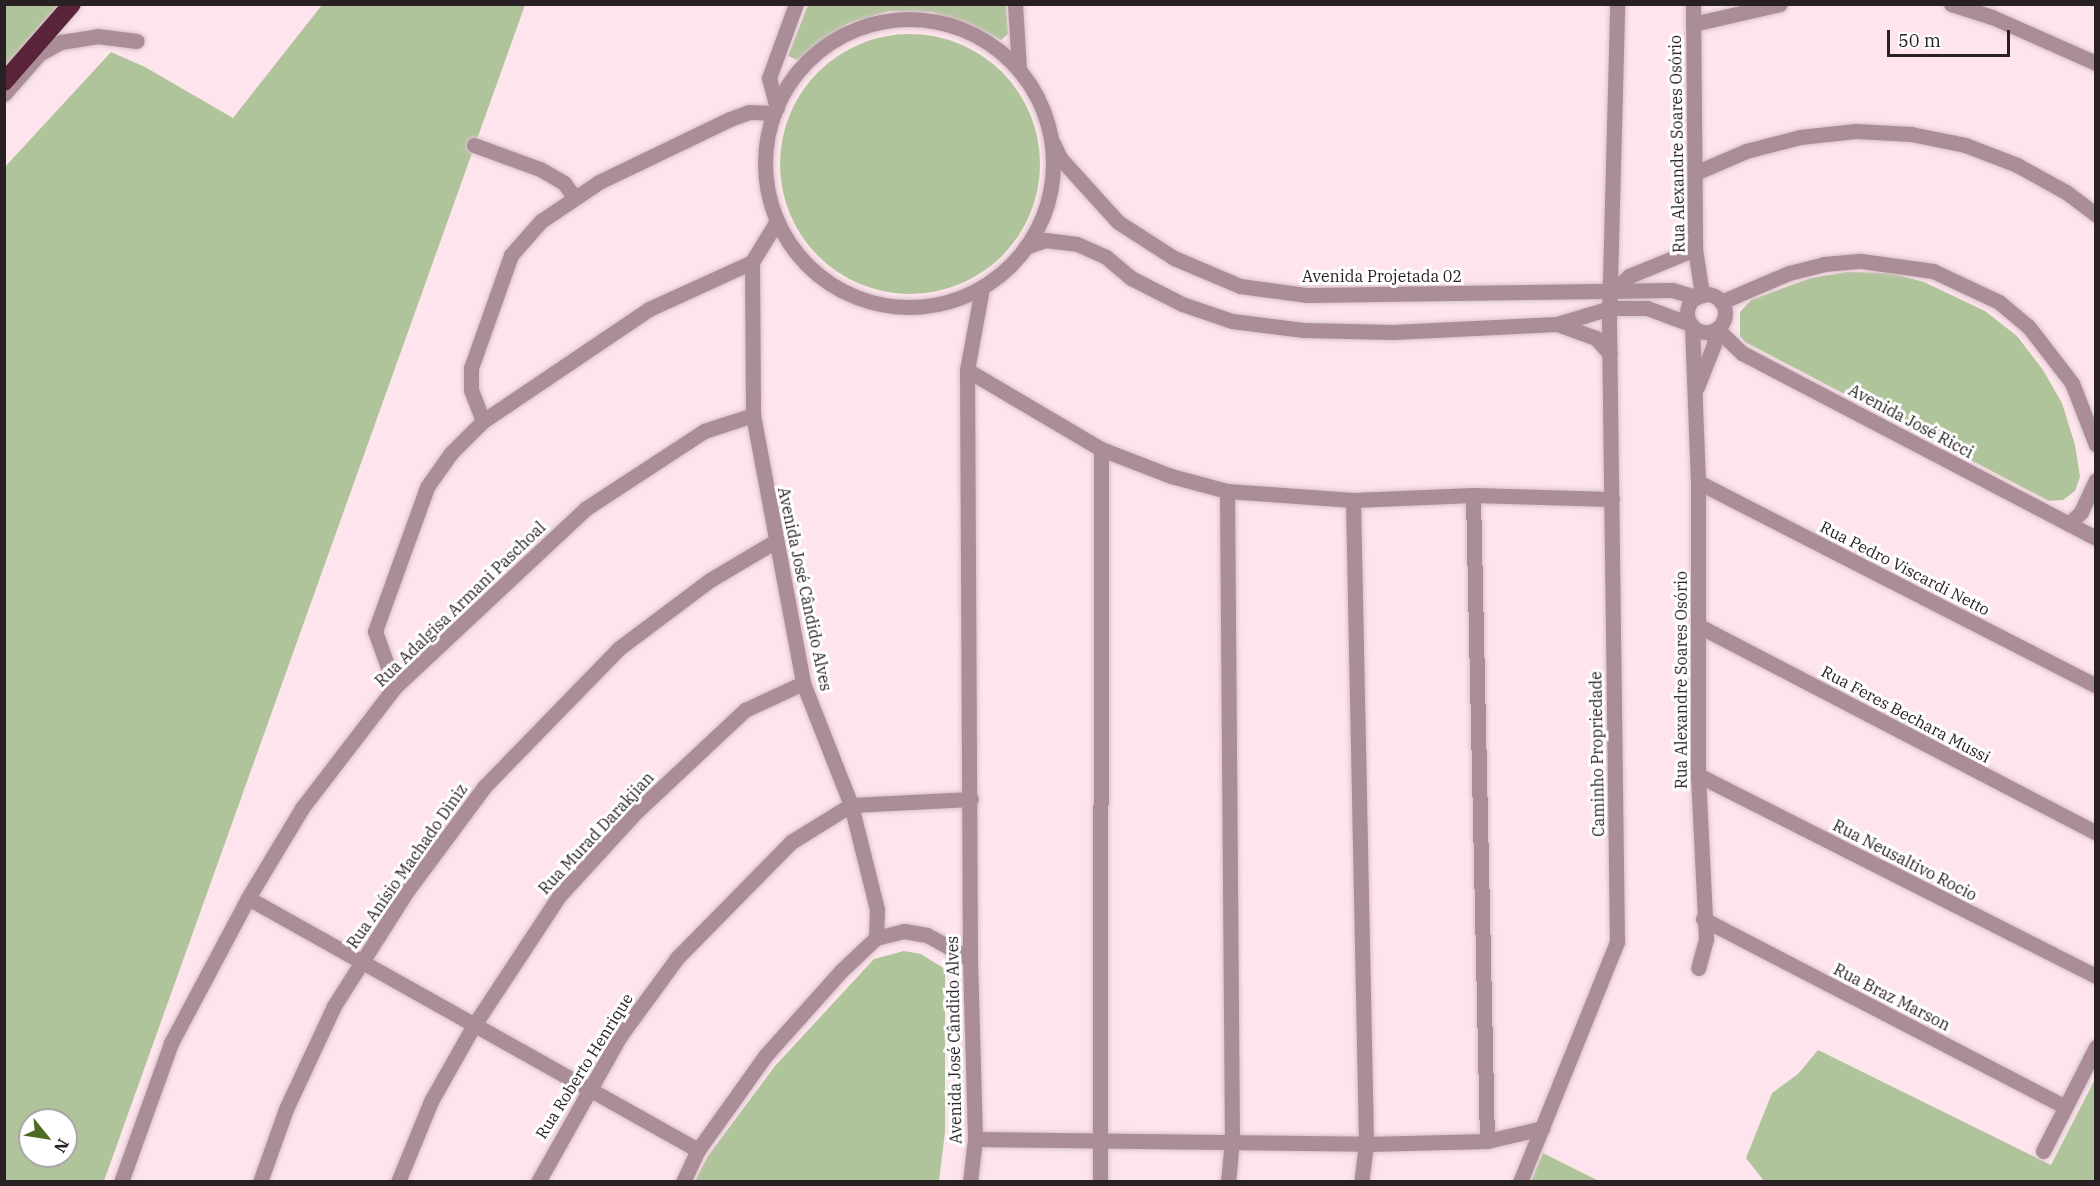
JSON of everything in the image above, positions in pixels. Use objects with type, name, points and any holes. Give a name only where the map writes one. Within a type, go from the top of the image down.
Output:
[{"type":"highway","points":[[4,82],[72,4]]},
{"type":"street","points":[[775,111],[769,78],[796,4]]},
{"type":"street","points":[[1015,4],[1019,70]]},
{"type":"street","name":"Caminho Propriedade","points":[[1520,1182],[1617,942],[1610,301],[1617,4]]},
{"type":"street","name":"Rua Alexandre Soares Osório","points":[[1693,4],[1695,249],[1706,295]]},
{"type":"street","points":[[1693,24],[1780,4]]},
{"type":"street","points":[[1951,4],[1992,16],[2093,60]]},
{"type":"street","points":[[1975,4],[1992,16]]},
{"type":"street","points":[[894,20],[934,21],[963,29],[990,43],[1019,70],[1040,102],[1051,139],[1050,196],[1026,247],[982,288],[928,307],[871,303],[820,277],[793,250],[777,221],[766,177],[765,156],[775,111],[793,79],[820,50],[855,30],[894,20]]},
{"type":"street","points":[[4,94],[39,54],[61,42],[98,36],[137,41]]},
{"type":"street","points":[[483,421],[471,390],[471,368],[511,255],[541,221],[574,197],[730,119],[749,112],[775,111]]},
{"type":"street","points":[[1695,173],[1746,151],[1800,137],[1856,131],[1911,134],[1965,145],[2017,165],[2066,192],[2096,215]]},
{"type":"street","name":"Avenida Projetada 02","points":[[1051,139],[1060,158],[1118,222],[1174,258],[1240,286],[1306,295],[1610,301],[1647,308],[1691,325]]},
{"type":"street","points":[[474,145],[540,169],[564,183],[574,197]]},
{"type":"street","points":[[395,687],[375,631],[427,487],[451,453],[483,421],[649,309],[752,262],[777,221]]},
{"type":"street","name":"Avenida Projetada 02","points":[[1026,247],[1045,240],[1077,244],[1106,257],[1131,278],[1182,304],[1232,321],[1303,330],[1393,332],[1557,324],[1610,301],[1672,290],[1706,295]]},
{"type":"street","points":[[1610,301],[1629,276],[1695,249]]},
{"type":"street","points":[[1706,295],[1732,300],[1789,273],[1824,264],[1861,261],[1933,271],[1983,293],[2028,326],[2072,383],[2096,445]]},
{"type":"street","name":"Avenida José Cândido Alves","points":[[752,262],[753,415],[774,542],[803,683],[851,805],[877,909],[876,938]]},
{"type":"street","name":"Avenida José Cândido Alves","points":[[970,1182],[975,1139],[970,959],[971,799],[967,370],[982,288]]},
{"type":"street","points":[[1706,295],[1725,316],[1716,329],[1706,332],[1691,325],[1687,312],[1706,295]]},
{"type":"street","name":"Avenida Projetada 02","points":[[1557,324],[1596,338],[1610,354]]},
{"type":"street","name":"Rua Alexandre Soares Osório","points":[[1691,325],[1696,390],[1698,482],[1698,775],[1703,919],[1706,939],[1698,968]]},
{"type":"street","name":"Rua Alexandre Soares Osório","points":[[1696,390],[1714,344],[1716,329]]},
{"type":"street","name":"Avenida José Ricci","points":[[1716,329],[1742,353],[2096,538]]},
{"type":"street","points":[[967,370],[1101,449],[1171,476],[1227,491],[1353,500],[1473,495],[1612,499]]},
{"type":"street","name":"Rua Adalgisa Armani Paschoal","points":[[121,1182],[171,1043],[248,898],[302,808],[395,687],[585,509],[704,431],[753,415]]},
{"type":"street","points":[[1100,1182],[1102,1140],[1101,449]]},
{"type":"street","points":[[2069,524],[2081,512],[2096,480]]},
{"type":"street","name":"Rua Pedro Viscardi Netto","points":[[1698,482],[2096,686]]},
{"type":"street","points":[[1227,491],[1232,1140],[1228,1182]]},
{"type":"street","points":[[1473,495],[1487,1141]]},
{"type":"street","points":[[1353,500],[1366,1144],[1361,1182]]},
{"type":"street","name":"Rua Anísio Machado Diniz","points":[[260,1182],[296,1088],[334,1006],[408,891],[485,786],[551,715],[618,649],[710,580],[774,542]]},
{"type":"street","name":"Rua Feres Bechara Mussi","points":[[1699,626],[2096,833]]},
{"type":"street","name":"Rua Murad Darakjian","points":[[398,1182],[431,1101],[474,1025],[559,896],[637,811],[745,710],[803,683]]},
{"type":"street","name":"Rua Neusaltivo Rocio","points":[[1698,775],[2096,976]]},
{"type":"street","points":[[851,805],[971,799]]},
{"type":"street","name":"Rua Roberto Henrique","points":[[538,1182],[620,1036],[677,958],[731,899],[791,842],[851,805]]},
{"type":"street","points":[[248,898],[698,1150]]},
{"type":"street","name":"Rua Braz Marson","points":[[1703,919],[2064,1106]]},
{"type":"street","points":[[683,1182],[698,1150],[765,1056],[841,971],[876,938],[904,931],[927,935],[970,959]]},
{"type":"street","points":[[2043,1151],[2096,1047]]},
{"type":"street","points":[[975,1139],[1232,1140],[1366,1144],[1487,1141],[1543,1128]]},
{"type":"green space","points":[[5,5],[60,5],[5,68]]},
{"type":"green space","points":[[322,5],[525,5],[104,1181],[5,1181],[4,168],[111,52],[145,67],[233,118]]},
{"type":"green space","points":[[808,5],[1006,5],[1008,34],[1001,40],[972,25],[932,12],[890,11],[849,23],[797,60],[788,56]]},
{"type":"green space","points":[[910,34],[935,37],[960,44],[982,56],[1002,72],[1018,92],[1030,114],[1037,139],[1040,164],[1037,189],[1030,214],[1018,236],[1002,256],[982,272],[960,284],[935,291],[910,294],[885,291],[860,284],[838,272],[818,256],[802,236],[790,214],[783,189],[780,164],[783,139],[790,114],[802,92],[818,72],[838,56],[860,44],[885,37]]},
{"type":"green space","points":[[1847,272],[1890,273],[1924,282],[1985,311],[2017,336],[2043,370],[2062,403],[2075,445],[2080,477],[2075,491],[2063,500],[2049,501],[1745,342],[1740,336],[1740,312],[1751,300],[1811,278]]},
{"type":"green space","points":[[904,951],[921,954],[945,969],[945,1132],[939,1181],[695,1181],[708,1156],[775,1066],[874,959]]},
{"type":"green space","points":[[1818,1050],[2051,1165],[2095,1079],[2095,1181],[1764,1181],[1746,1158],[1772,1093],[1798,1074]]},
{"type":"green space","points":[[1543,1153],[1599,1181],[1531,1181]]}]
